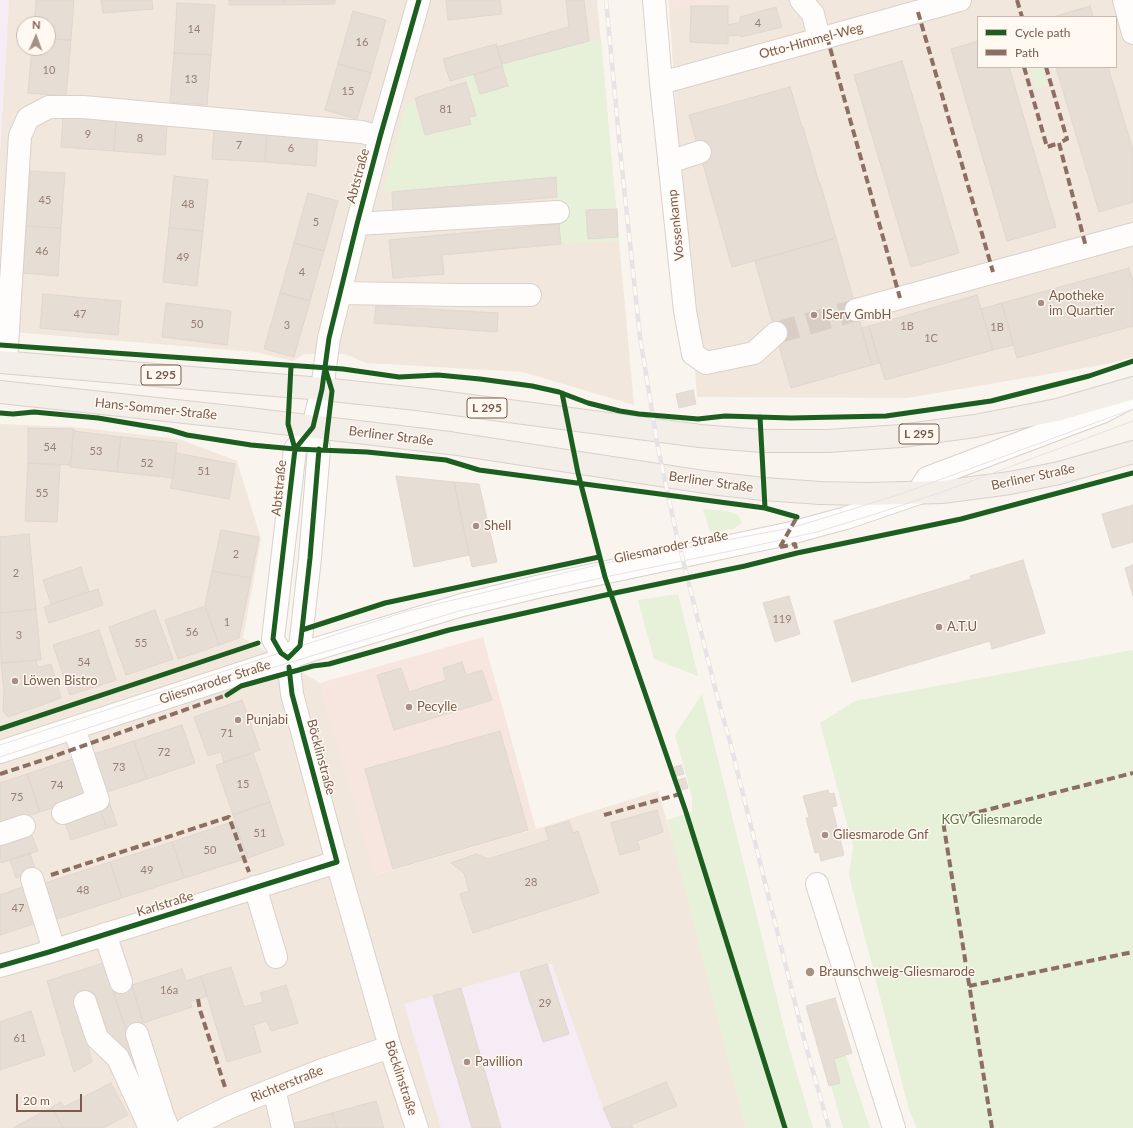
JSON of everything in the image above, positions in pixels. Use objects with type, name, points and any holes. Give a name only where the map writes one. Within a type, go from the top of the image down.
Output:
[{"type":"main road","name":"L 295","points":[[3,362],[322,389],[417,399],[700,436],[794,441],[828,441],[901,436],[975,426],[1057,410],[1133,388]]},
{"type":"main road","name":"Hans-Sommer-Straße","points":[[0,392],[312,427]]},
{"type":"main road","name":"Berliner Straße","points":[[312,427],[450,443],[764,489],[820,493],[867,494],[942,492],[1010,484],[1059,473],[1133,452]]},
{"type":"street","name":"Abtstraße","points":[[312,427],[322,389],[329,338],[357,224],[418,0]]},
{"type":"street","name":"Vossenkamp","points":[[654,0],[684,311],[693,354],[706,363],[754,353],[776,333]]},
{"type":"street","points":[[801,0],[813,14],[819,39]]},
{"type":"street","name":"Otto-Himmel-Weg","points":[[661,83],[960,0]]},
{"type":"street","points":[[1124,0],[1133,32]]},
{"type":"street","points":[[3,362],[20,136],[28,118],[49,107],[83,107],[362,132],[380,137]]},
{"type":"street","points":[[669,162],[700,152]]},
{"type":"street","points":[[357,224],[558,212]]},
{"type":"street","points":[[856,310],[1133,234]]},
{"type":"street","points":[[340,293],[530,295]]},
{"type":"street","points":[[919,493],[927,478],[1102,412],[1133,396]]},
{"type":"street","points":[[288,658],[300,646],[302,630],[319,450],[312,427]]},
{"type":"street","name":"Gliesmaroder Straße","points":[[0,752],[312,650],[462,605],[541,586],[787,534],[846,518],[919,493]]},
{"type":"street","name":"Böcklinstraße","points":[[288,658],[292,694],[337,862],[390,1047],[417,1128]]},
{"type":"street","points":[[64,813],[98,800],[74,728]]},
{"type":"street","points":[[0,834],[24,826]]},
{"type":"street","name":"Karlstraße","points":[[0,966],[337,862]]},
{"type":"street","points":[[32,879],[54,950]]},
{"type":"street","points":[[817,884],[894,1128]]},
{"type":"street","points":[[255,887],[276,958]]},
{"type":"street","points":[[105,934],[121,982]]},
{"type":"street","points":[[85,1002],[97,1038],[118,1058],[150,1128]]},
{"type":"street","points":[[137,1034],[168,1128]]},
{"type":"street","name":"Richterstraße","points":[[187,1128],[230,1107],[267,1092],[325,1069],[390,1047]]},
{"type":"street","points":[[267,1092],[272,1128]]},
{"type":"street","points":[[267,1092],[283,1128]]},
{"type":"shaded area","points":[[0,0],[9,0],[0,150]]},
{"type":"shaded area","points":[[9,0],[597,0],[634,405],[523,372],[366,363],[345,354],[304,354],[293,361],[255,352],[0,331],[0,150]]},
{"type":"shaded area","points":[[668,0],[717,0],[669,9]]},
{"type":"shaded area","points":[[717,0],[1133,0],[1133,357],[1113,363],[907,398],[697,397],[669,9]]},
{"type":"shaded area","points":[[0,424],[73,427],[179,439],[237,461],[261,539],[243,638],[320,683],[375,875],[536,829],[658,791],[675,849],[746,1128],[0,1128]]},
{"type":"shaded area","points":[[483,637],[536,829],[374,875],[320,683]]},
{"type":"shaded area","points":[[547,964],[552,964],[603,1108],[612,1128],[441,1128],[404,1004]]},
{"type":"green space","points":[[601,40],[619,241],[561,244],[555,177],[383,192],[406,104],[416,102],[425,135],[471,124],[469,117],[476,116],[465,77],[474,75],[480,94],[508,86],[502,64],[589,41]]},
{"type":"green space","points":[[1030,68],[1042,68],[1047,86],[1036,89]]},
{"type":"green space","points":[[703,509],[727,511],[738,515],[742,523],[733,529],[710,532]]},
{"type":"green space","points":[[678,594],[698,676],[654,659],[638,600]]},
{"type":"green space","name":"KGV Gliesmarode","points":[[1133,650],[1133,1128],[917,1128],[909,1110],[849,875],[853,846],[820,723],[855,701]]},
{"type":"green space","points":[[702,694],[787,1040],[813,1128],[746,1128],[667,820],[692,812],[692,797],[675,735]]},
{"type":"green space","points":[[846,1055],[870,1128],[843,1128],[824,1061]]},
{"type":"building","points":[[36,0],[74,0],[71,40],[56,39],[56,16],[35,16]]},
{"type":"building","points":[[101,0],[152,0],[153,9],[103,13]]},
{"type":"building","points":[[229,0],[284,0],[284,5],[229,5]]},
{"type":"building","points":[[284,0],[335,0],[335,4],[284,5]]},
{"type":"building","points":[[446,0],[500,0],[502,14],[448,20]]},
{"type":"building","points":[[566,0],[584,0],[589,41],[502,64],[497,47],[569,27]]},
{"type":"building","points":[[177,3],[215,5],[211,55],[174,53]]},
{"type":"building","points":[[691,6],[728,6],[728,25],[740,22],[740,17],[776,7],[782,27],[741,37],[740,35],[728,36],[728,44],[690,42]]},
{"type":"building","points":[[1090,6],[1093,16],[1056,16]]},
{"type":"building","points":[[353,11],[386,20],[371,73],[338,64]]},
{"type":"building","points":[[56,39],[71,40],[66,96],[28,93],[31,56],[56,56]]},
{"type":"building","points":[[977,41],[977,68],[1009,68],[1056,227],[1007,241],[951,49]]},
{"type":"building","points":[[496,44],[502,66],[450,81],[443,59]]},
{"type":"building","points":[[174,53],[211,55],[207,105],[170,102]]},
{"type":"building","points":[[902,61],[959,253],[911,267],[854,75]]},
{"type":"building","points":[[338,64],[371,73],[357,119],[325,110]]},
{"type":"building","points":[[502,66],[508,86],[480,94],[474,75]]},
{"type":"building","points":[[1056,68],[1108,68],[1133,150],[1133,202],[1099,212]]},
{"type":"building","points":[[466,82],[476,116],[469,117],[471,124],[425,135],[415,98]]},
{"type":"building","points":[[790,87],[836,238],[732,267],[689,115]]},
{"type":"building","points":[[63,117],[116,121],[114,151],[61,147]]},
{"type":"building","points":[[116,121],[167,125],[165,155],[114,151]]},
{"type":"building","points":[[214,127],[267,131],[265,162],[212,159]]},
{"type":"building","points":[[267,131],[318,134],[316,166],[265,162]]},
{"type":"building","points":[[30,171],[65,173],[61,228],[26,226]]},
{"type":"building","points":[[174,176],[208,180],[203,231],[169,228]]},
{"type":"building","points":[[556,177],[557,197],[393,211],[392,192]]},
{"type":"building","points":[[308,193],[338,201],[324,251],[294,243]]},
{"type":"building","points":[[617,209],[618,237],[588,239],[586,210]]},
{"type":"building","points":[[559,224],[561,244],[442,255],[444,274],[393,278],[389,240]]},
{"type":"building","points":[[26,226],[61,228],[58,276],[23,273]]},
{"type":"building","points":[[169,228],[203,231],[197,286],[163,282]]},
{"type":"building","name":"IServ GmbH","points":[[836,238],[872,365],[791,388],[755,261]]},
{"type":"building","points":[[294,243],[324,251],[310,301],[280,293]]},
{"type":"building","points":[[1129,268],[1133,282],[1133,326],[1017,358],[1002,303]]},
{"type":"building","points":[[280,293],[310,301],[294,357],[264,349]]},
{"type":"building","points":[[43,294],[121,301],[118,335],[40,328]]},
{"type":"building","points":[[977,295],[993,350],[885,380],[869,326]]},
{"type":"building","points":[[166,303],[231,311],[227,345],[162,337]]},
{"type":"building","points":[[1002,303],[1013,345],[993,350],[981,309]]},
{"type":"building","points":[[376,306],[498,313],[497,332],[374,323]]},
{"type":"building","points":[[869,326],[879,363],[872,365],[861,328]]},
{"type":"building","points":[[693,390],[696,404],[679,408],[676,394]]},
{"type":"building","points":[[28,428],[74,429],[70,465],[28,463]]},
{"type":"building","points":[[74,431],[121,437],[117,472],[70,467]]},
{"type":"building","points":[[121,437],[177,443],[173,478],[117,472]]},
{"type":"building","points":[[176,453],[235,464],[229,499],[170,488],[173,478]]},
{"type":"building","points":[[28,463],[60,465],[57,522],[25,521]]},
{"type":"building","points":[[396,476],[454,482],[469,555],[414,567]]},
{"type":"building","name":"Shell","points":[[454,482],[479,484],[497,562],[472,567]]},
{"type":"building","points":[[1133,505],[1133,542],[1112,548],[1102,514]]},
{"type":"building","points":[[221,530],[259,537],[251,578],[212,571]]},
{"type":"building","points":[[29,534],[36,609],[0,613],[0,537]]},
{"type":"building","name":"A.T.U","points":[[1023,560],[1045,633],[992,649],[990,641],[852,682],[834,621],[971,579],[970,576]]},
{"type":"building","points":[[1133,565],[1133,596],[1125,568]]},
{"type":"building","points":[[81,567],[89,592],[51,604],[43,580]]},
{"type":"building","points":[[212,571],[251,578],[239,638],[219,645],[205,606]]},
{"type":"building","points":[[98,589],[103,605],[49,623],[44,607]]},
{"type":"building","points":[[789,596],[800,634],[775,642],[763,603]]},
{"type":"building","points":[[205,606],[219,645],[178,659],[165,620]]},
{"type":"building","points":[[36,609],[41,660],[1,663],[0,613]]},
{"type":"building","points":[[155,610],[173,659],[126,675],[109,627]]},
{"type":"building","points":[[99,630],[116,680],[70,695],[53,645]]},
{"type":"building","points":[[36,660],[37,665],[40,667],[51,664],[61,698],[8,717],[3,711],[4,690],[1,663]]},
{"type":"building","points":[[462,662],[466,675],[482,670],[492,700],[394,730],[377,675],[401,668],[409,692],[446,680],[443,668]]},
{"type":"building","points":[[242,700],[260,750],[224,762],[221,752],[208,756],[194,717]]},
{"type":"building","points":[[182,725],[195,763],[147,779],[134,741]]},
{"type":"building","points":[[500,731],[528,830],[393,869],[365,769]]},
{"type":"building","points":[[134,741],[147,779],[104,793],[91,755]]},
{"type":"building","points":[[253,753],[270,802],[233,815],[216,765]]},
{"type":"building","points":[[75,758],[88,796],[40,812],[27,774]]},
{"type":"building","points":[[681,765],[684,774],[677,776],[674,767]]},
{"type":"building","points":[[27,774],[40,812],[0,825],[0,783]]},
{"type":"building","points":[[685,778],[688,788],[681,790],[678,780]]},
{"type":"building","name":"Gliesmarode Gnf","points":[[828,790],[829,794],[834,793],[837,806],[832,807],[844,855],[821,861],[819,852],[815,853],[806,818],[809,817],[803,796]]},
{"type":"building","points":[[270,802],[284,845],[248,858],[233,815]]},
{"type":"building","points":[[110,804],[117,825],[107,828],[99,807]]},
{"type":"building","points":[[657,810],[663,832],[637,841],[640,849],[620,855],[611,823]]},
{"type":"building","points":[[100,811],[107,828],[71,840],[65,822]]},
{"type":"building","points":[[235,821],[248,858],[184,878],[172,842]]},
{"type":"building","points":[[569,821],[573,833],[578,831],[599,893],[473,933],[460,894],[469,891],[464,873],[451,863],[476,854],[488,859],[549,840],[545,828]]},
{"type":"building","points":[[31,833],[38,851],[1,863],[0,843]]},
{"type":"building","points":[[172,842],[184,878],[122,898],[110,862]]},
{"type":"building","points":[[30,853],[36,871],[16,878],[10,860]]},
{"type":"building","points":[[110,862],[122,898],[57,919],[45,883]]},
{"type":"building","points":[[28,885],[40,922],[0,935],[0,895]]},
{"type":"building","points":[[103,963],[135,1055],[124,1058],[111,1044],[92,992],[74,996],[92,1062],[74,1072],[47,981]]},
{"type":"building","name":"Pavillion","points":[[547,964],[569,1034],[543,1042],[520,972]]},
{"type":"building","points":[[231,967],[244,1007],[263,1002],[260,993],[286,985],[298,1023],[271,1031],[267,1021],[253,1025],[261,1052],[227,1062],[201,976]]},
{"type":"building","points":[[182,969],[186,981],[201,976],[207,996],[190,1002],[192,1007],[143,1023],[132,985]]},
{"type":"building","points":[[132,985],[143,1023],[125,1028],[113,990]]},
{"type":"building","name":"Pavillion","points":[[461,988],[501,1128],[472,1128],[433,996]]},
{"type":"building","points":[[835,998],[852,1053],[834,1059],[840,1083],[829,1086],[806,1006]]},
{"type":"building","points":[[31,1011],[45,1055],[0,1070],[0,1022]]},
{"type":"building","points":[[666,1082],[677,1106],[631,1125],[633,1128],[612,1128],[603,1108]]},
{"type":"building","points":[[111,1083],[128,1115],[103,1128],[63,1128],[52,1107],[61,1102],[64,1107]]},
{"type":"building","points":[[376,1101],[384,1128],[337,1128],[332,1113]]},
{"type":"building","points":[[52,1107],[63,1128],[13,1128]]},
{"type":"building","points":[[332,1113],[337,1128],[288,1128],[288,1125]]},
{"type":"tunnel","points":[[776,333],[856,310]]},
{"type":"tram line","points":[[0,745],[404,612],[601,564],[790,528],[814,521],[901,494],[1133,409]]},
{"type":"tram line","points":[[0,757],[252,674],[459,611],[605,577],[817,532],[942,492],[1133,421]]},
{"type":"railway","points":[[606,0],[640,337],[658,448],[676,532],[716,692],[730,742],[805,1043],[829,1128]]},
{"type":"marked path","points":[[1017,0],[1022,16]]},
{"type":"marked path","points":[[918,12],[993,272]]},
{"type":"marked path","points":[[827,37],[900,298]]},
{"type":"marked path","points":[[1024,68],[1047,147],[1059,143]]},
{"type":"marked path","points":[[1046,68],[1067,139],[1059,143],[1086,247]]},
{"type":"marked path","points":[[780,547],[797,517],[795,516]]},
{"type":"marked path","points":[[780,547],[795,544],[797,553]]},
{"type":"marked path","points":[[0,774],[227,695]]},
{"type":"marked path","points":[[992,1128],[943,821],[1133,773]]},
{"type":"marked path","points":[[604,815],[680,794]]},
{"type":"marked path","points":[[51,875],[229,817],[249,872]]},
{"type":"marked path","points":[[969,986],[1133,952]]},
{"type":"marked path","points":[[198,999],[200,1010],[225,1087]]},
{"type":"cycle path","points":[[288,658],[281,653],[273,639],[295,449],[313,427],[322,389],[329,338],[357,224],[419,0]]},
{"type":"cycle path","points":[[0,345],[343,369],[399,377],[438,375],[480,379],[532,386],[559,392],[588,403],[620,411],[698,419],[725,416],[791,418],[886,416],[991,401],[1089,376],[1133,361]]},
{"type":"cycle path","points":[[291,366],[288,424],[295,449]]},
{"type":"cycle path","points":[[325,450],[332,391],[326,371]]},
{"type":"cycle path","points":[[562,393],[578,473],[605,577],[686,812],[785,1128]]},
{"type":"cycle path","points":[[0,413],[13,414],[34,412],[98,418],[170,430],[187,435],[251,445],[295,449],[367,452],[446,460],[479,470],[765,508],[797,517]]},
{"type":"cycle path","points":[[760,417],[765,508]]},
{"type":"cycle path","points":[[288,658],[300,646],[310,558],[319,449]]},
{"type":"cycle path","points":[[227,695],[241,686],[313,666],[329,664],[449,630],[745,566],[797,553],[961,519],[1133,473]]},
{"type":"cycle path","points":[[302,630],[385,603],[599,557]]},
{"type":"cycle path","points":[[0,729],[258,643]]},
{"type":"cycle path","points":[[0,966],[337,862],[292,694],[289,667]]},
{"type":"place","name":"Apotheke im Quartier","points":[[1041,303]]},
{"type":"place","name":"IServ GmbH","points":[[814,315]]},
{"type":"place","name":"Shell","points":[[476,526]]},
{"type":"place","name":"A.T.U","points":[[939,627]]},
{"type":"place","name":"Löwen Bistro","points":[[15,681]]},
{"type":"place","name":"Pecylle","points":[[409,707]]},
{"type":"place","name":"Punjabi","points":[[238,720]]},
{"type":"place","name":"Gliesmarode Gnf","points":[[825,835]]},
{"type":"place","name":"Braunschweig-Gliesmarode","points":[[810,972]]},
{"type":"place","name":"Pavillion","points":[[467,1062]]}]
